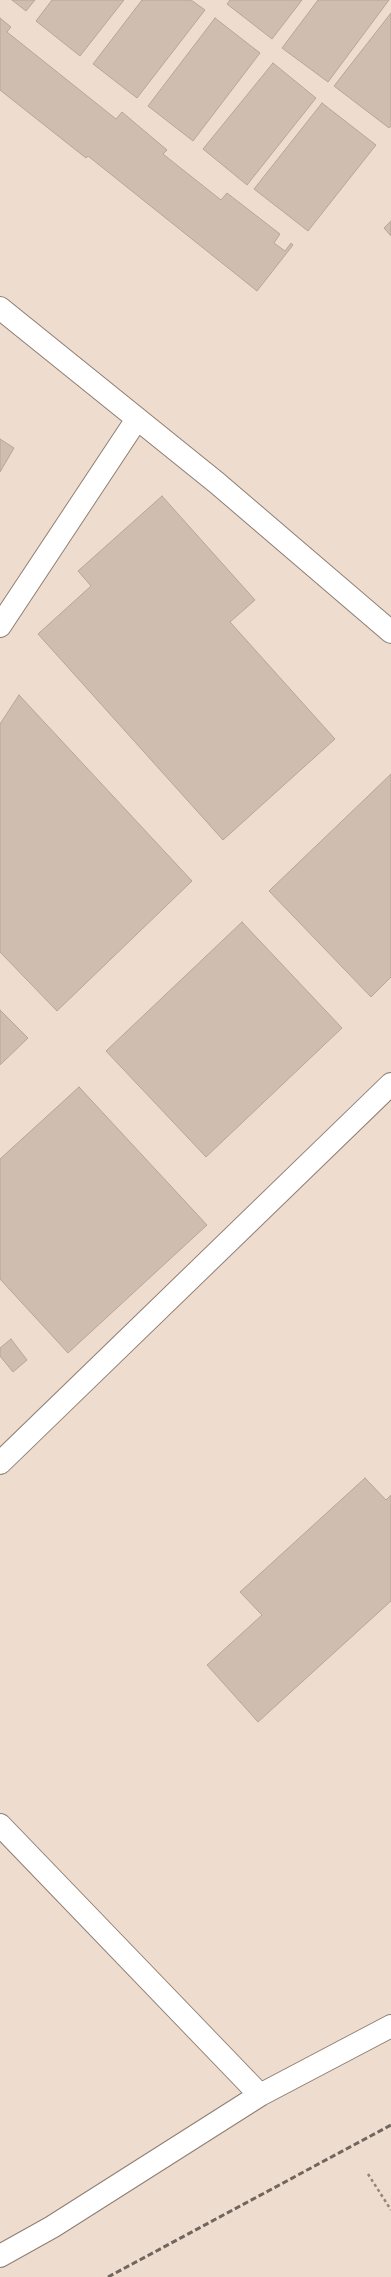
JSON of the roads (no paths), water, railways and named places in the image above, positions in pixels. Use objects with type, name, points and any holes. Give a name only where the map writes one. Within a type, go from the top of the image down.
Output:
[{"type":"street","points":[[0,308],[217,483],[391,632]]},
{"type":"street","points":[[0,626],[137,419]]},
{"type":"street","points":[[0,1463],[391,1084]]},
{"type":"street","points":[[0,1825],[260,2095]]},
{"type":"street","points":[[0,2256],[52,2227],[260,2095],[391,2026]]},
{"type":"railway","points":[[108,2277],[391,2125]]}]
